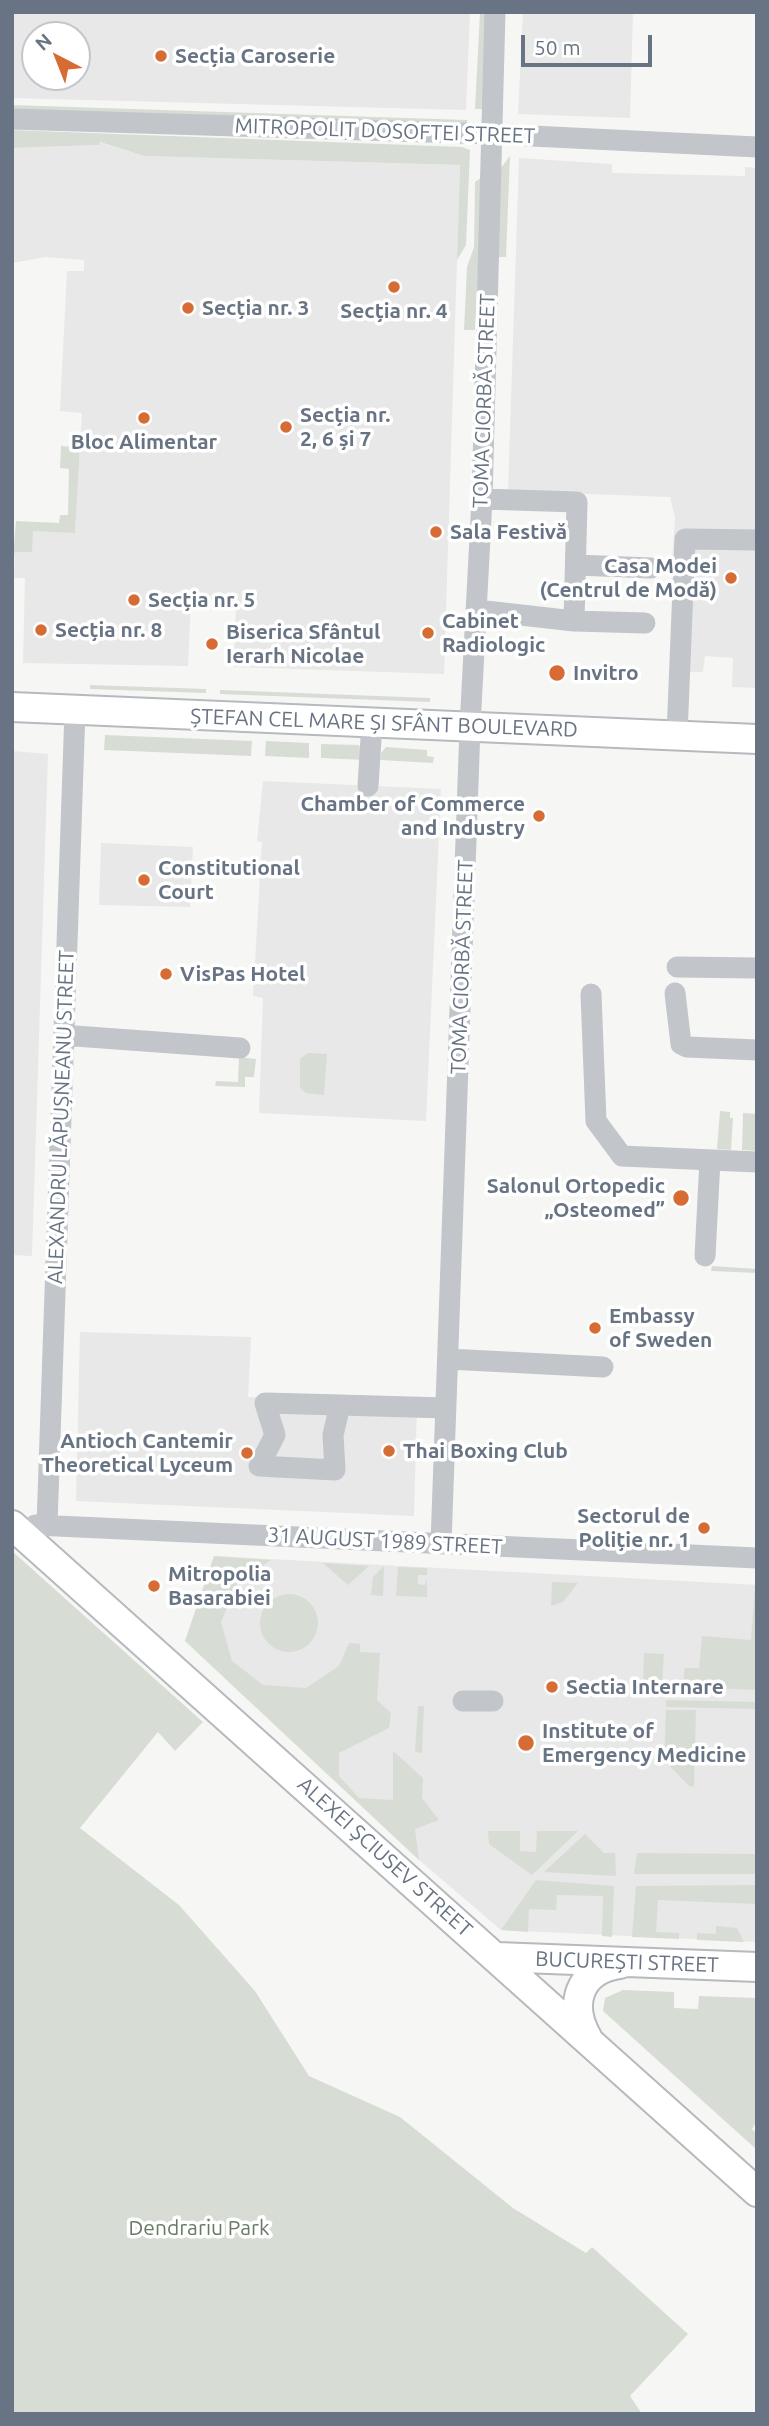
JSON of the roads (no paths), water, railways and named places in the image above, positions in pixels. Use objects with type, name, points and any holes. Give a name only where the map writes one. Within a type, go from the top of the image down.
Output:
[{"type":"main road","name":"ȘTEFAN CEL MARE ȘI SFÂNT BOULEVARD","points":[[12,707],[757,739]]},
{"type":"main road","name":"ALEXEI ȘCIUSEV STREET","points":[[12,1524],[757,2192]]},
{"type":"main road","name":"BUCUREȘTI STREET","points":[[497,1957],[757,1967]]},
{"type":"main road","points":[[589,2042],[577,2017],[580,1989],[599,1970],[633,1963]]},
{"type":"street","name":"TOMA CIORBĂ STREET","points":[[441,1544],[470,727],[482,499],[495,12]]},
{"type":"street","name":"MITROPOLIT DOSOFTEI STREET","points":[[12,119],[491,134],[757,147]]},
{"type":"street","points":[[482,499],[577,502],[574,621]]},
{"type":"street","points":[[677,735],[685,538],[757,540]]},
{"type":"street","points":[[576,565],[651,568]]},
{"type":"street","points":[[477,610],[574,621],[646,623]]},
{"type":"street","name":"ALEXANDRU LĂPUȘNEANU STREET","points":[[47,1525],[75,710]]},
{"type":"street","points":[[368,786],[372,723]]},
{"type":"street","points":[[677,967],[757,968]]},
{"type":"street","points":[[675,993],[678,1038],[681,1044],[687,1047],[757,1050]]},
{"type":"street","points":[[591,994],[596,1121],[622,1156],[757,1162]]},
{"type":"street","points":[[64,1040],[75,1036],[240,1048]]},
{"type":"street","points":[[705,1256],[710,1160]]},
{"type":"street","points":[[448,1359],[603,1367]]},
{"type":"street","points":[[340,1405],[333,1435],[335,1470],[259,1466],[275,1435],[265,1403],[340,1405],[446,1408]]},
{"type":"street","name":"31 AUGUST 1989 STREET","points":[[12,1524],[757,1558]]},
{"type":"street","points":[[463,1701],[493,1701]]},
{"type":"place","name":"Secția Caroserie","points":[[161,56]]},
{"type":"place","name":"Secția nr. 4","points":[[394,287]]},
{"type":"place","name":"Secția nr. 3","points":[[188,308]]},
{"type":"place","name":"Bloc Alimentar","points":[[144,418]]},
{"type":"place","name":"Secția nr. 2, 6 și 7","points":[[286,427]]},
{"type":"place","name":"Sala Festivă","points":[[436,532]]},
{"type":"place","name":"Casa Modei (Centrul de Modă)","points":[[731,578]]},
{"type":"place","name":"Secția nr. 5","points":[[134,600]]},
{"type":"place","name":"Secția nr. 8","points":[[41,630]]},
{"type":"place","name":"Cabinet Radiologic","points":[[428,633]]},
{"type":"place","name":"Biserica Sfântul Ierarh Nicolae","points":[[212,644]]},
{"type":"place","name":"Invitro","points":[[557,673]]},
{"type":"place","name":"Chamber of Commerce and Industry","points":[[539,816]]},
{"type":"place","name":"Constitutional Court","points":[[144,880]]},
{"type":"place","name":"VisPas Hotel","points":[[166,974]]},
{"type":"place","name":"Salonul Ortopedic „Osteomed”","points":[[681,1198]]},
{"type":"place","name":"Embassy of Sweden","points":[[595,1328]]},
{"type":"place","name":"Thai Boxing Club","points":[[389,1451]]},
{"type":"place","name":"Antioch Cantemir Theoretical Lyceum","points":[[247,1453]]},
{"type":"place","name":"Sectorul de Poliție nr. 1","points":[[704,1528]]},
{"type":"place","name":"Mitropolia Basarabiei","points":[[154,1586]]},
{"type":"place","name":"Sectia Internare","points":[[552,1687]]},
{"type":"place","name":"Institute of Emergency Medicine","points":[[526,1743]]},
{"type":"park label","name":"Dendrariu Park","points":[[199,2228]]}]
